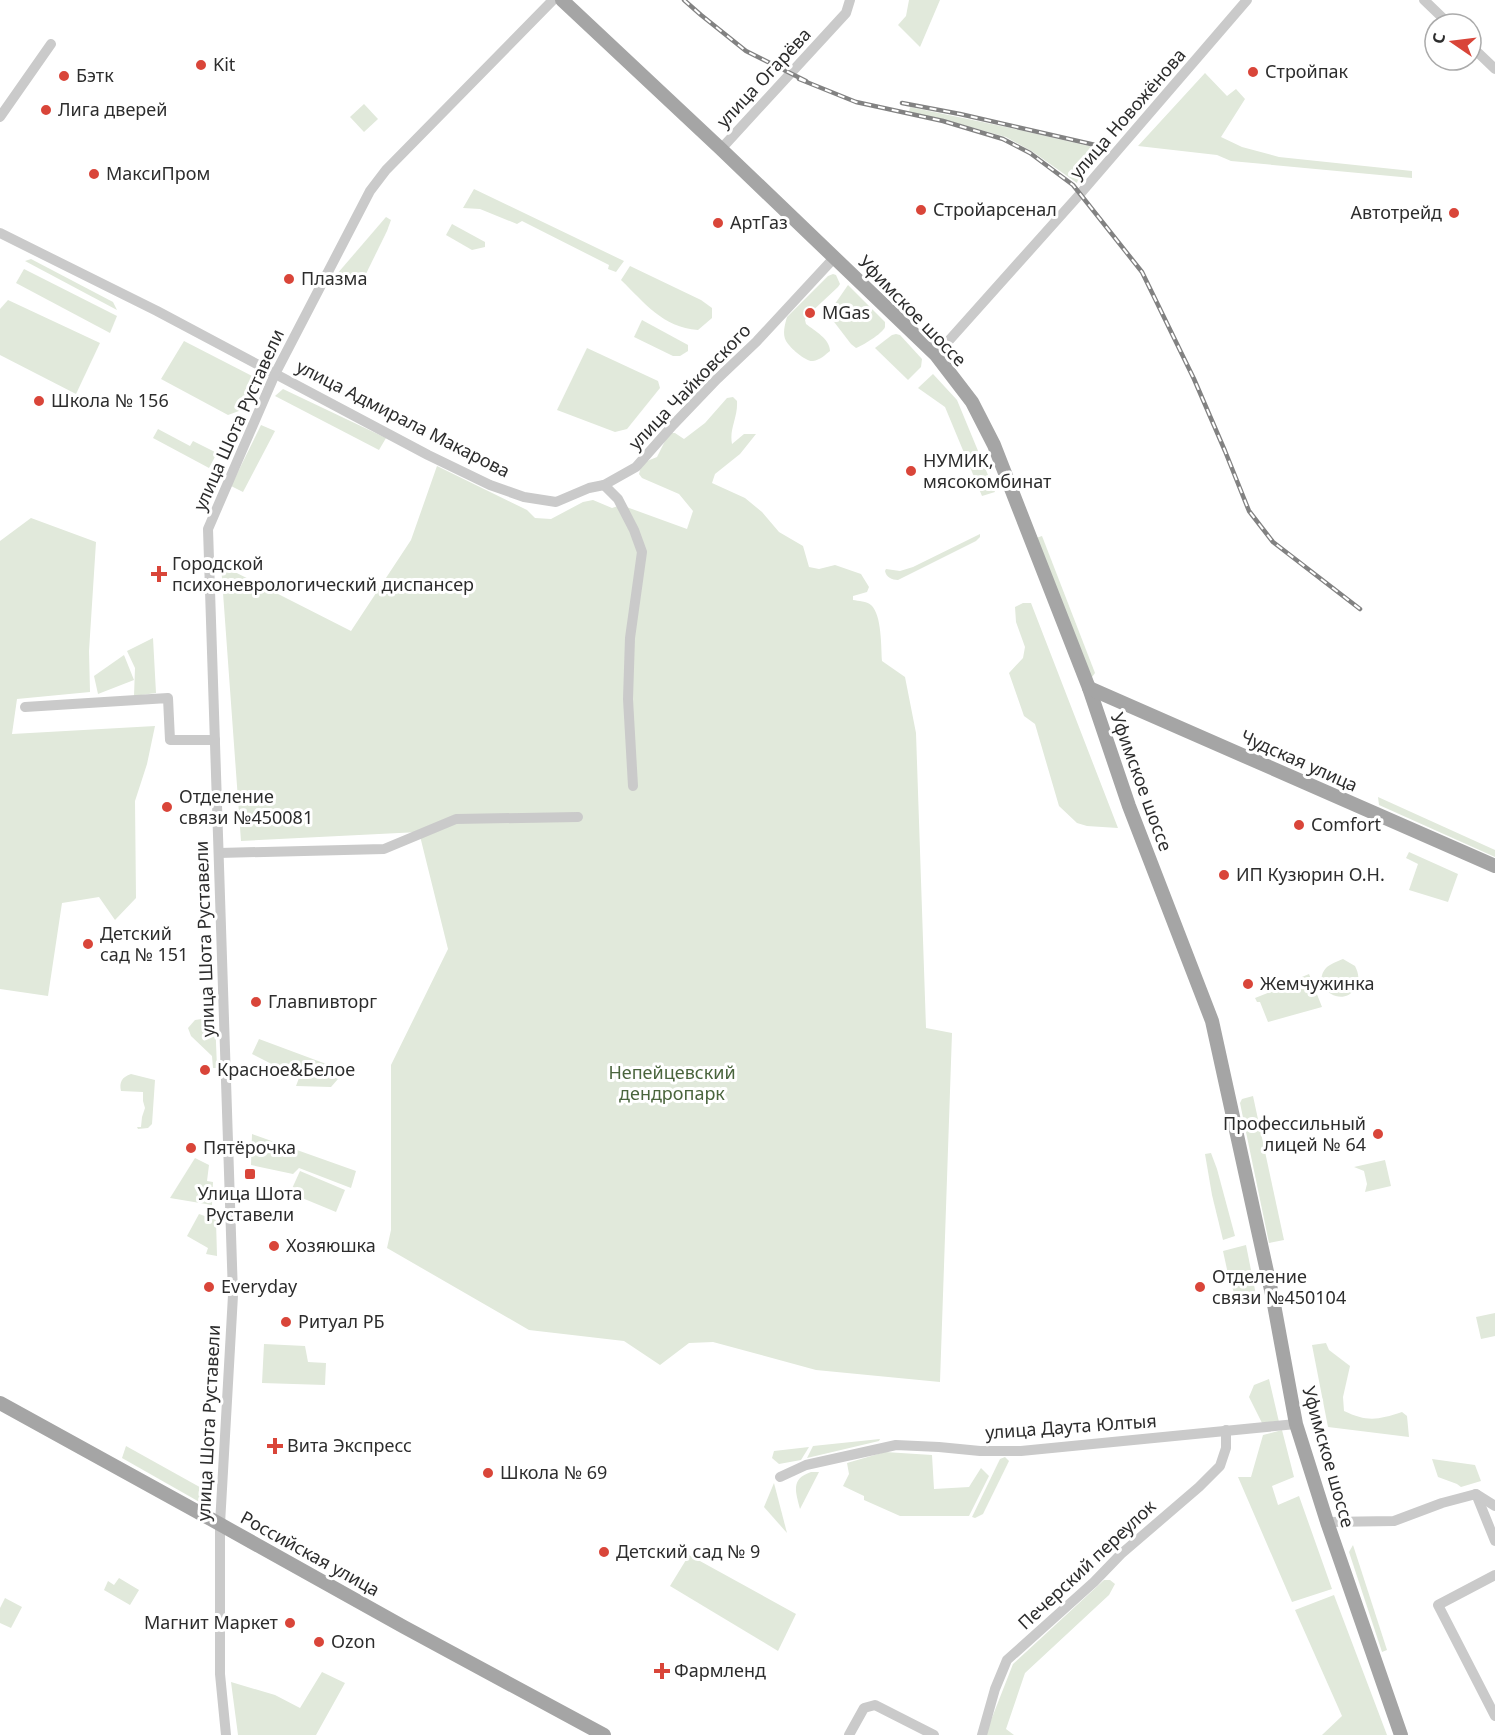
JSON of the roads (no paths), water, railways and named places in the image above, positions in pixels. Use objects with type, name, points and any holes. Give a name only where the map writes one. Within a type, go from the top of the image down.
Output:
[{"type":"main road","name":"Уфимское шоссе","points":[[562,0],[936,355],[972,402],[994,445],[1089,688],[1129,806],[1212,1021],[1273,1299],[1296,1424],[1327,1522],[1401,1735]]},
{"type":"main road","name":"Чудская улица","points":[[1089,688],[1495,866]]},
{"type":"main road","name":"Российская улица","points":[[0,1403],[404,1628],[604,1735]]},
{"type":"street","name":"улица Шота Руставели","points":[[226,1735],[220,1674],[220,1524],[233,1295],[208,529],[275,374],[376,182],[553,0]]},
{"type":"street","name":"улица Огарёва","points":[[721,149],[846,13],[850,0]]},
{"type":"street","name":"улица Новожёнова","points":[[936,355],[1080,194],[1248,0]]},
{"type":"street","points":[[1424,0],[1436,12]]},
{"type":"street","points":[[0,117],[51,45]]},
{"type":"street","points":[[1483,58],[1495,69]]},
{"type":"street","name":"улица Адмирала Макарова","points":[[0,233],[157,311],[490,485],[524,496],[556,502],[604,484]]},
{"type":"street","name":"улица Чайковского","points":[[604,484],[636,467],[834,258]]},
{"type":"street","points":[[604,484],[618,499],[642,552],[630,638],[628,699],[633,786]]},
{"type":"street","points":[[25,706],[168,698],[170,740],[215,740]]},
{"type":"street","points":[[219,853],[384,849],[456,819],[578,817]]},
{"type":"street","name":"улица Даута Юлтыя","points":[[780,1477],[807,1466],[896,1445],[980,1451],[1021,1451],[1296,1424]]},
{"type":"street","name":"Печерский переулок","points":[[982,1735],[995,1689],[1007,1660],[1220,1466],[1226,1448],[1226,1430]]},
{"type":"street","points":[[1476,1494],[1495,1542]]},
{"type":"street","points":[[1327,1522],[1394,1521],[1442,1503],[1476,1494],[1495,1506]]},
{"type":"street","points":[[1495,1575],[1438,1605],[1495,1716]]},
{"type":"street","points":[[849,1735],[864,1708],[875,1706],[934,1735]]},
{"type":"railway","points":[[684,0],[746,51],[806,81]]},
{"type":"railway","points":[[799,79],[856,102],[943,121],[1003,139],[1030,153],[1073,185],[1142,272],[1194,379],[1249,511],[1273,542],[1360,609]]},
{"type":"railway","points":[[902,103],[1104,147]]},
{"type":"place","name":"Kit","points":[[201,65]]},
{"type":"place","name":"Стройпак","points":[[1253,72]]},
{"type":"place","name":"Бэтк","points":[[64,76]]},
{"type":"place","name":"Лига дверей","points":[[46,110]]},
{"type":"place","name":"МаксиПром","points":[[94,174]]},
{"type":"place","name":"Стройарсенал","points":[[921,210]]},
{"type":"place","name":"Автотрейд","points":[[1454,213]]},
{"type":"place","name":"АртГаз","points":[[718,223]]},
{"type":"place","name":"Плазма","points":[[289,279]]},
{"type":"place","name":"MGas","points":[[810,313]]},
{"type":"place","name":"Школа № 156","points":[[39,401]]},
{"type":"place","name":"НУМИК, мясокомбинат","points":[[911,471]]},
{"type":"place","name":"Городской психоневрологический диспансер","points":[[159,574]]},
{"type":"place","name":"Отделение связи №450081","points":[[167,807]]},
{"type":"place","name":"Comfort","points":[[1299,825]]},
{"type":"place","name":"ИП Кузюрин О.Н.","points":[[1224,875]]},
{"type":"place","name":"Детский сад № 151","points":[[88,944]]},
{"type":"place","name":"Жемчужинка","points":[[1248,984]]},
{"type":"place","name":"Главпивторг","points":[[256,1002]]},
{"type":"place","name":"Красное&Белое","points":[[205,1070]]},
{"type":"place","name":"Профессильный лицей № 64","points":[[1378,1134]]},
{"type":"place","name":"Пятёрочка","points":[[191,1148]]},
{"type":"place","name":"Улица Шота Руставели","points":[[250,1174]]},
{"type":"place","name":"Хозяюшка","points":[[274,1246]]},
{"type":"place","name":"Everyday","points":[[209,1287]]},
{"type":"place","name":"Отделение связи №450104","points":[[1200,1287]]},
{"type":"place","name":"Ритуал РБ","points":[[286,1322]]},
{"type":"place","name":"Вита Экспресс","points":[[275,1446]]},
{"type":"place","name":"Школа № 69","points":[[488,1473]]},
{"type":"place","name":"Детский сад № 9","points":[[604,1552]]},
{"type":"place","name":"Магнит Маркет","points":[[290,1623]]},
{"type":"place","name":"Ozon","points":[[319,1642]]},
{"type":"place","name":"Фармленд","points":[[662,1671]]},
{"type":"park label","name":"Непейцевский дендропарк","points":[[672,1083]]}]
